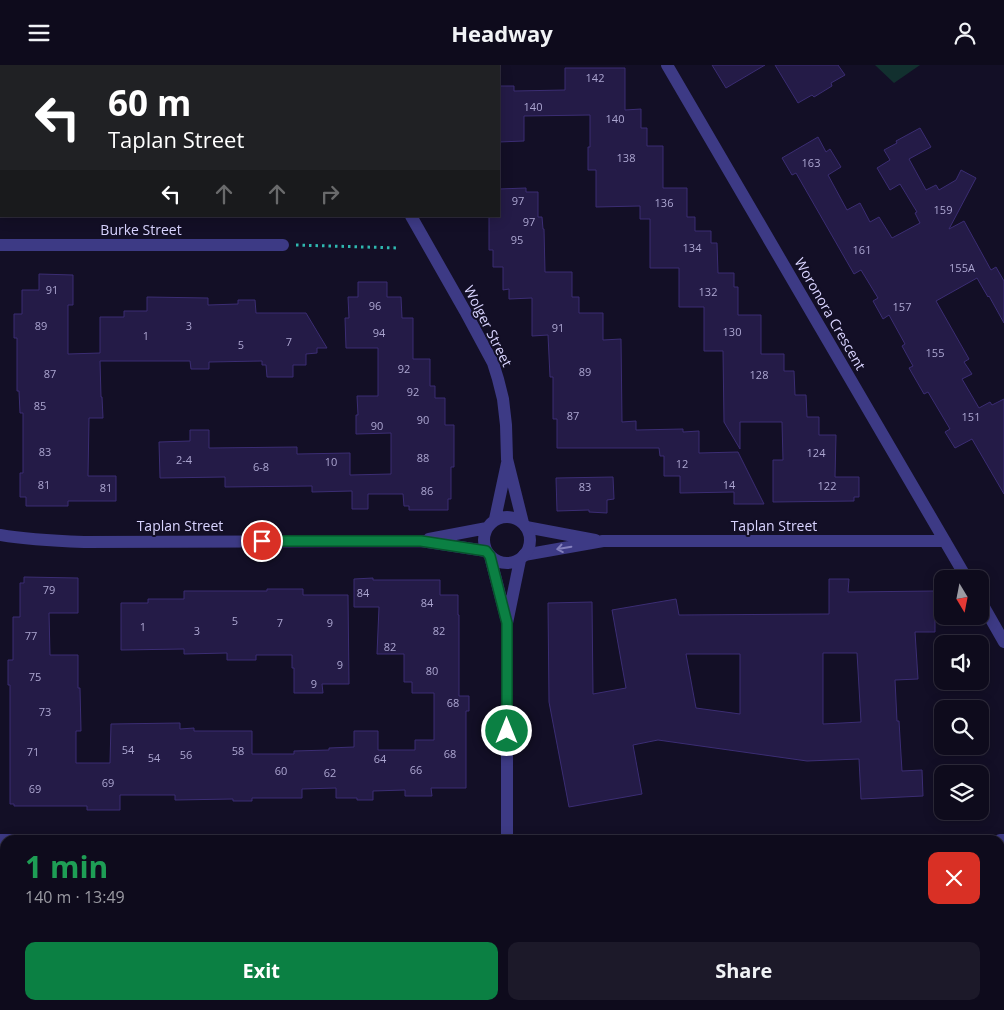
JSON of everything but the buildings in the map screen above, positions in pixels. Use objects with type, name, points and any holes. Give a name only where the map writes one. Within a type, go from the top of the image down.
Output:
[{"type":"street","name":"Woronora Crescent","points":[[667,65],[962,570]]},
{"type":"street","name":"Wolger Street","points":[[412,217],[493,363],[503,399],[507,459],[524,525]]},
{"type":"street","name":"Burke Street","points":[[0,245],[283,245]]},
{"type":"street","name":"Wolger Street","points":[[491,523],[507,459]]},
{"type":"street","points":[[507,623],[483,539],[484,533],[491,523],[506,516],[512,517],[524,525],[530,538],[530,545],[522,558],[507,623],[507,835]]},
{"type":"street","name":"Taplan Street","points":[[421,541],[491,523]]},
{"type":"street","name":"Taplan Street","points":[[524,525],[603,541],[945,541]]},
{"type":"street","name":"Taplan Street","points":[[0,535],[51,541],[84,542],[421,541],[488,554]]},
{"type":"street","name":"Taplan Street","points":[[522,558],[603,541]]},
{"type":"street","points":[[488,554],[501,563],[514,562],[522,558]]},
{"type":"street","points":[[989,616],[1004,641]]},
{"type":"path","points":[[283,245],[398,248]]},
{"type":"green space","points":[[875,65],[920,65],[894,83]]},
{"type":"route","points":[[262,541],[421,541],[486,551],[490,556],[507,623],[507,731]]}]
